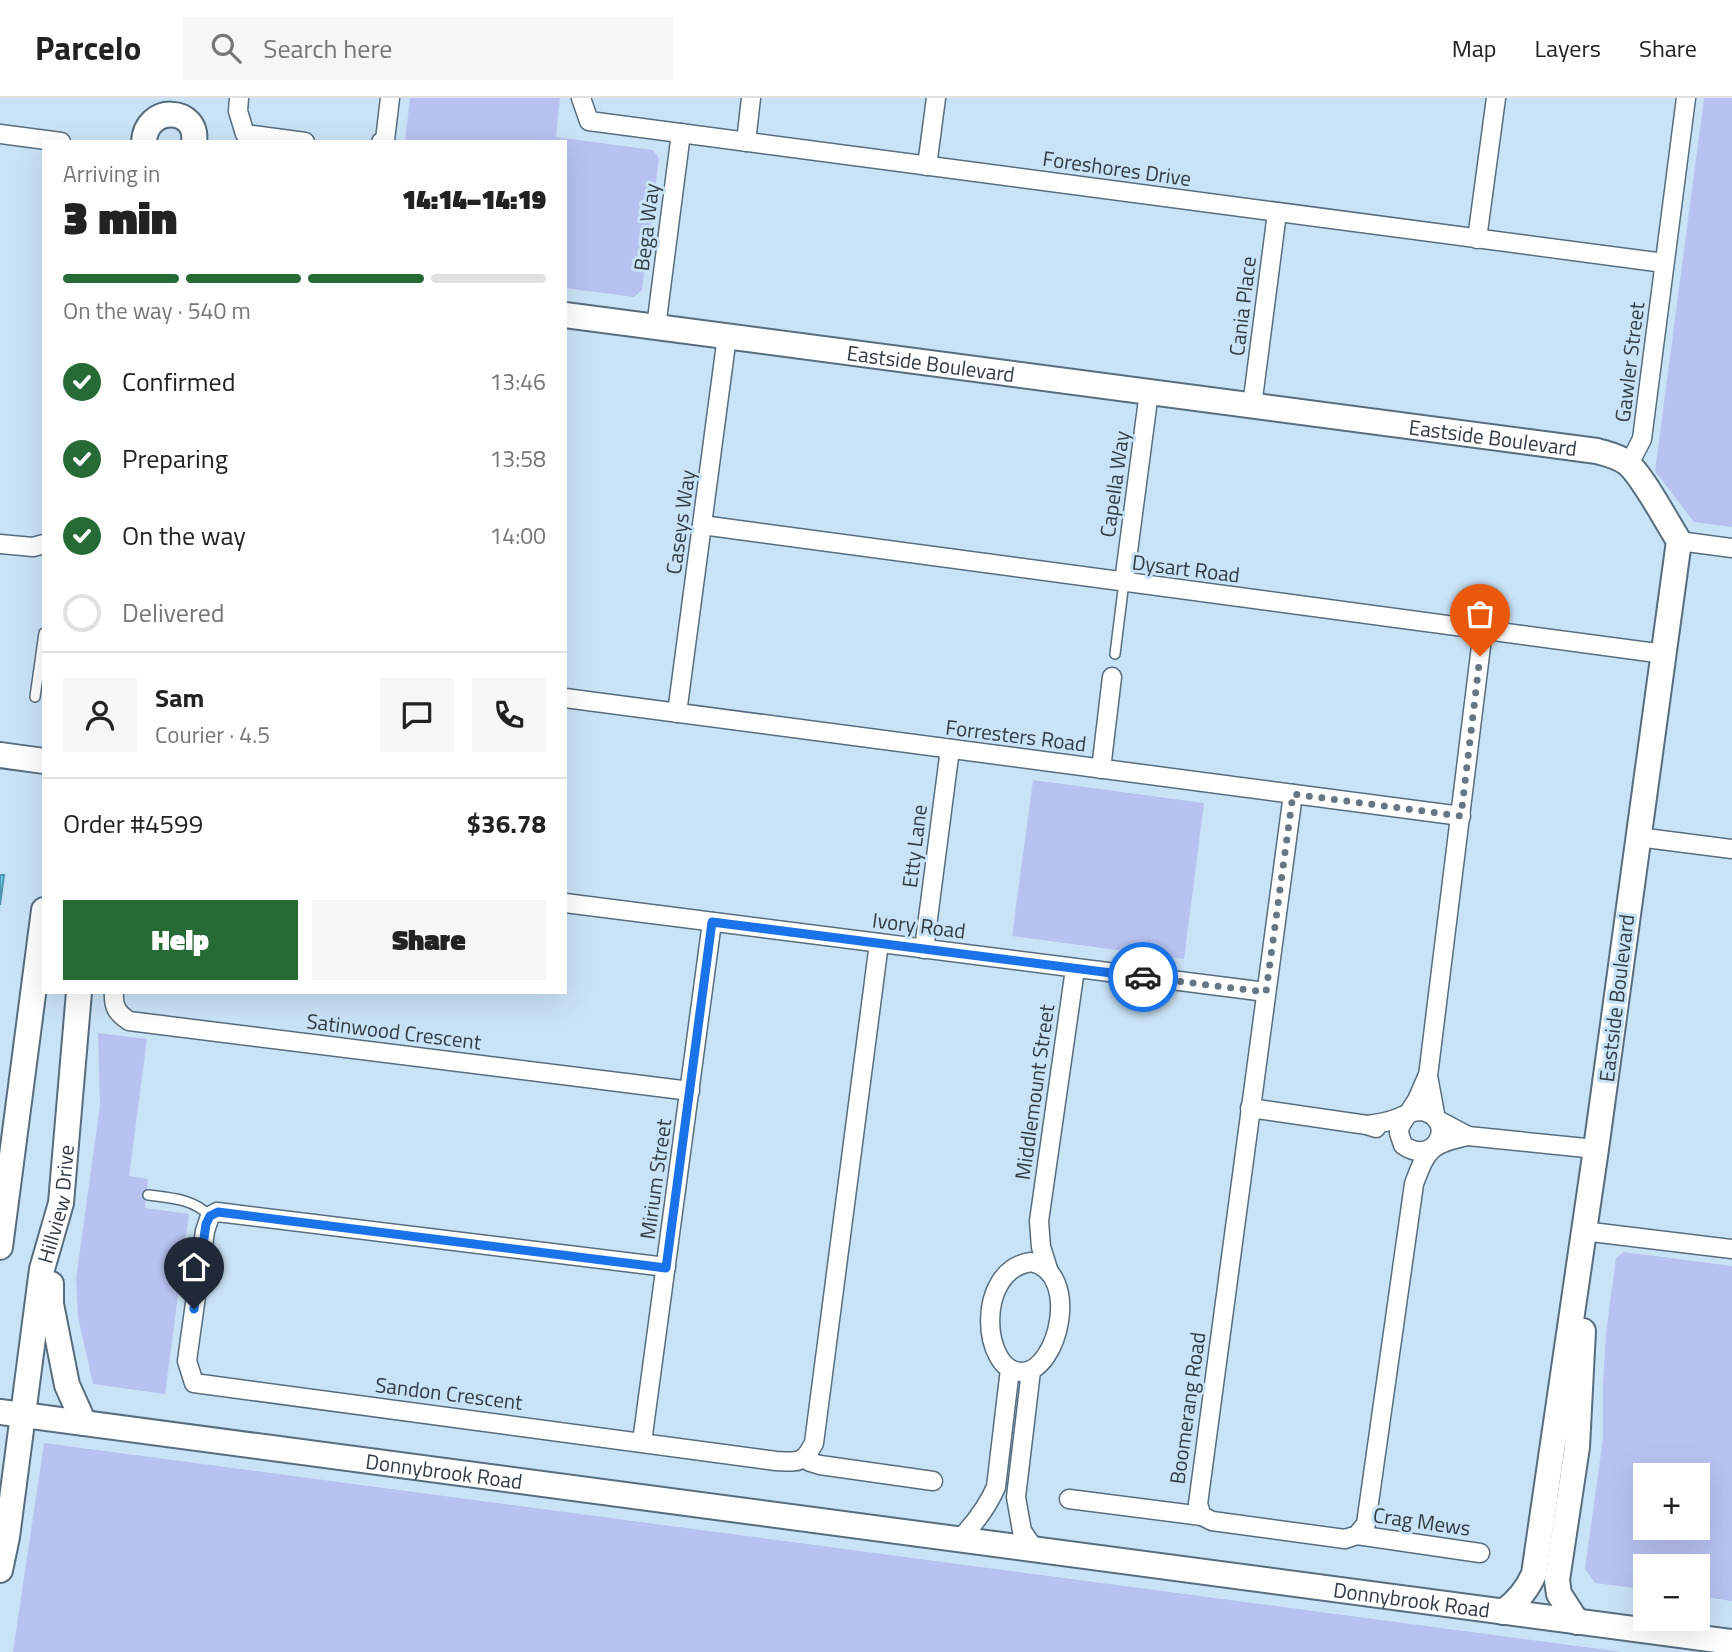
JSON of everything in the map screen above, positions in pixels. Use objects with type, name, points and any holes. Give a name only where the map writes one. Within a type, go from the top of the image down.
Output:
[{"type":"street","points":[[239,98],[238,111],[245,134],[290,140]]},
{"type":"street","points":[[385,140],[390,98]]},
{"type":"street","name":"Foreshores Drive","points":[[581,98],[589,121],[1664,263]]},
{"type":"street","points":[[746,142],[751,98]]},
{"type":"street","points":[[927,166],[936,98]]},
{"type":"street","points":[[1477,239],[1496,98]]},
{"type":"street","name":"Gawler Street","points":[[1629,464],[1642,439],[1686,98]]},
{"type":"street","points":[[145,140],[149,123],[165,115],[184,117],[191,123],[194,140]]},
{"type":"street","name":"Bega Way","points":[[656,327],[681,133]]},
{"type":"street","points":[[0,134],[46,140]]},
{"type":"street","name":"Cania Place","points":[[1252,406],[1277,213]]},
{"type":"street","name":"Eastside Boulevard","points":[[567,315],[1597,451],[1618,457],[1629,464]]},
{"type":"street","name":"Caseys Way","points":[[677,713],[727,336]]},
{"type":"street","name":"Capella Way","points":[[1124,582],[1149,392]]},
{"type":"street","points":[[1629,464],[1679,541],[1732,548]]},
{"type":"street","name":"Dysart Road","points":[[702,525],[1664,654]]},
{"type":"street","name":"Eastside Boulevard","points":[[1503,1612],[1528,1587],[1534,1574],[1596,1149],[1679,541]]},
{"type":"street","points":[[0,544],[33,547],[42,545]]},
{"type":"street","points":[[1069,1499],[1202,1516],[1212,1521],[1345,1539],[1357,1535],[1366,1524],[1414,1184],[1423,1160],[1440,1134],[1428,1076],[1483,629]]},
{"type":"street","points":[[1101,769],[1112,677]]},
{"type":"street","name":"Forresters Road","points":[[567,698],[1461,816]]},
{"type":"street","points":[[0,741],[42,746]]},
{"type":"street","name":"Etty Lane","points":[[924,949],[950,749]]},
{"type":"street","points":[[0,755],[42,761]]},
{"type":"street","name":"Boomerang Road","points":[[1202,1516],[1198,1504],[1293,794]]},
{"type":"street","points":[[1638,837],[1732,849]]},
{"type":"street","name":"Ivory Road","points":[[567,903],[1266,992]]},
{"type":"street","name":"Mirium Street","points":[[642,1442],[712,922]]},
{"type":"street","points":[[0,1247],[42,925]]},
{"type":"street","points":[[879,943],[814,1443],[806,1458],[820,1465],[933,1481]]},
{"type":"street","name":"Middlemount Street","points":[[1048,1269],[1041,1247],[1039,1221],[1075,969]]},
{"type":"street","name":"Hillview Drive","points":[[0,1570],[7,1537],[12,1414],[43,1269],[61,1203],[79,994]]},
{"type":"street","name":"Satinwood Crescent","points":[[114,994],[113,1005],[120,1015],[129,1021],[690,1091]]},
{"type":"street","points":[[1414,1184],[1410,1158],[1399,1133],[1400,1126],[1428,1076]]},
{"type":"street","points":[[1251,1108],[1367,1125],[1387,1132],[1415,1152],[1468,1136],[1596,1149]]},
{"type":"street","points":[[1367,1125],[1388,1122],[1421,1111],[1468,1136]]},
{"type":"street","points":[[61,1203],[51,1270],[51,1304],[67,1385],[84,1423]]},
{"type":"street","points":[[210,1216],[227,1212],[666,1268]]},
{"type":"street","name":"Sandon Crescent","points":[[210,1216],[205,1231],[187,1361],[194,1383],[776,1461],[797,1462],[806,1458]]},
{"type":"street","name":"Middlemount Street","points":[[1012,1268],[1028,1247],[1039,1221]]},
{"type":"street","points":[[1582,1235],[1732,1249]]},
{"type":"street","name":"Eastside Boulevard","points":[[1577,1622],[1559,1594],[1557,1580],[1577,1447],[1583,1328],[1582,1235]]},
{"type":"street","points":[[1031,1371],[1020,1373],[1010,1369],[996,1351],[989,1321],[996,1288],[1012,1268],[1031,1262],[1048,1269],[1057,1285],[1060,1302],[1058,1331],[1053,1343],[1031,1371],[1016,1497],[1022,1531],[1035,1550]]},
{"type":"street","points":[[960,1539],[975,1524],[996,1487],[1010,1369]]},
{"type":"street","name":"Donnybrook Road","points":[[12,1414],[1732,1642]]},
{"type":"street","name":"Donnybrook Road","points":[[888,1530],[921,1546],[1058,1564],[1092,1557]]},
{"type":"street","name":"Crag Mews","points":[[1357,1535],[1480,1553]]},
{"type":"lane","points":[[1115,654],[1124,582]]},
{"type":"lane","points":[[35,697],[42,647]]},
{"type":"lane","points":[[148,1195],[184,1200],[200,1206],[210,1216]]},
{"type":"shaded area","points":[[410,98],[560,98],[556,137],[653,150],[659,158],[642,290],[634,297],[567,288],[567,140],[405,140]]},
{"type":"shaded area","points":[[1704,98],[1732,98],[1732,527],[1694,522],[1655,471]]},
{"type":"shaded area","points":[[1033,780],[1204,803],[1184,959],[1012,936]]},
{"type":"shaded area","points":[[98,1033],[147,1039],[129,1176],[148,1179],[145,1208],[189,1214],[165,1394],[93,1384],[78,1317],[76,1279],[100,1105]]},
{"type":"shaded area","points":[[1624,1252],[1732,1266],[1732,1601],[1710,1598],[1710,1554],[1633,1554],[1633,1588],[1595,1583],[1585,1569],[1603,1438],[1606,1333],[1616,1258]]},
{"type":"shaded area","points":[[44,1443],[1623,1652],[13,1652]]},
{"type":"building","points":[[0,875],[4,875],[0,905]]},
{"type":"way so far","points":[[1143,977],[1266,992],[1293,794],[1461,816],[1480,656]]},
{"type":"route","points":[[194,1309],[206,1224],[210,1216],[218,1212],[666,1268],[712,922],[1143,977]]}]
